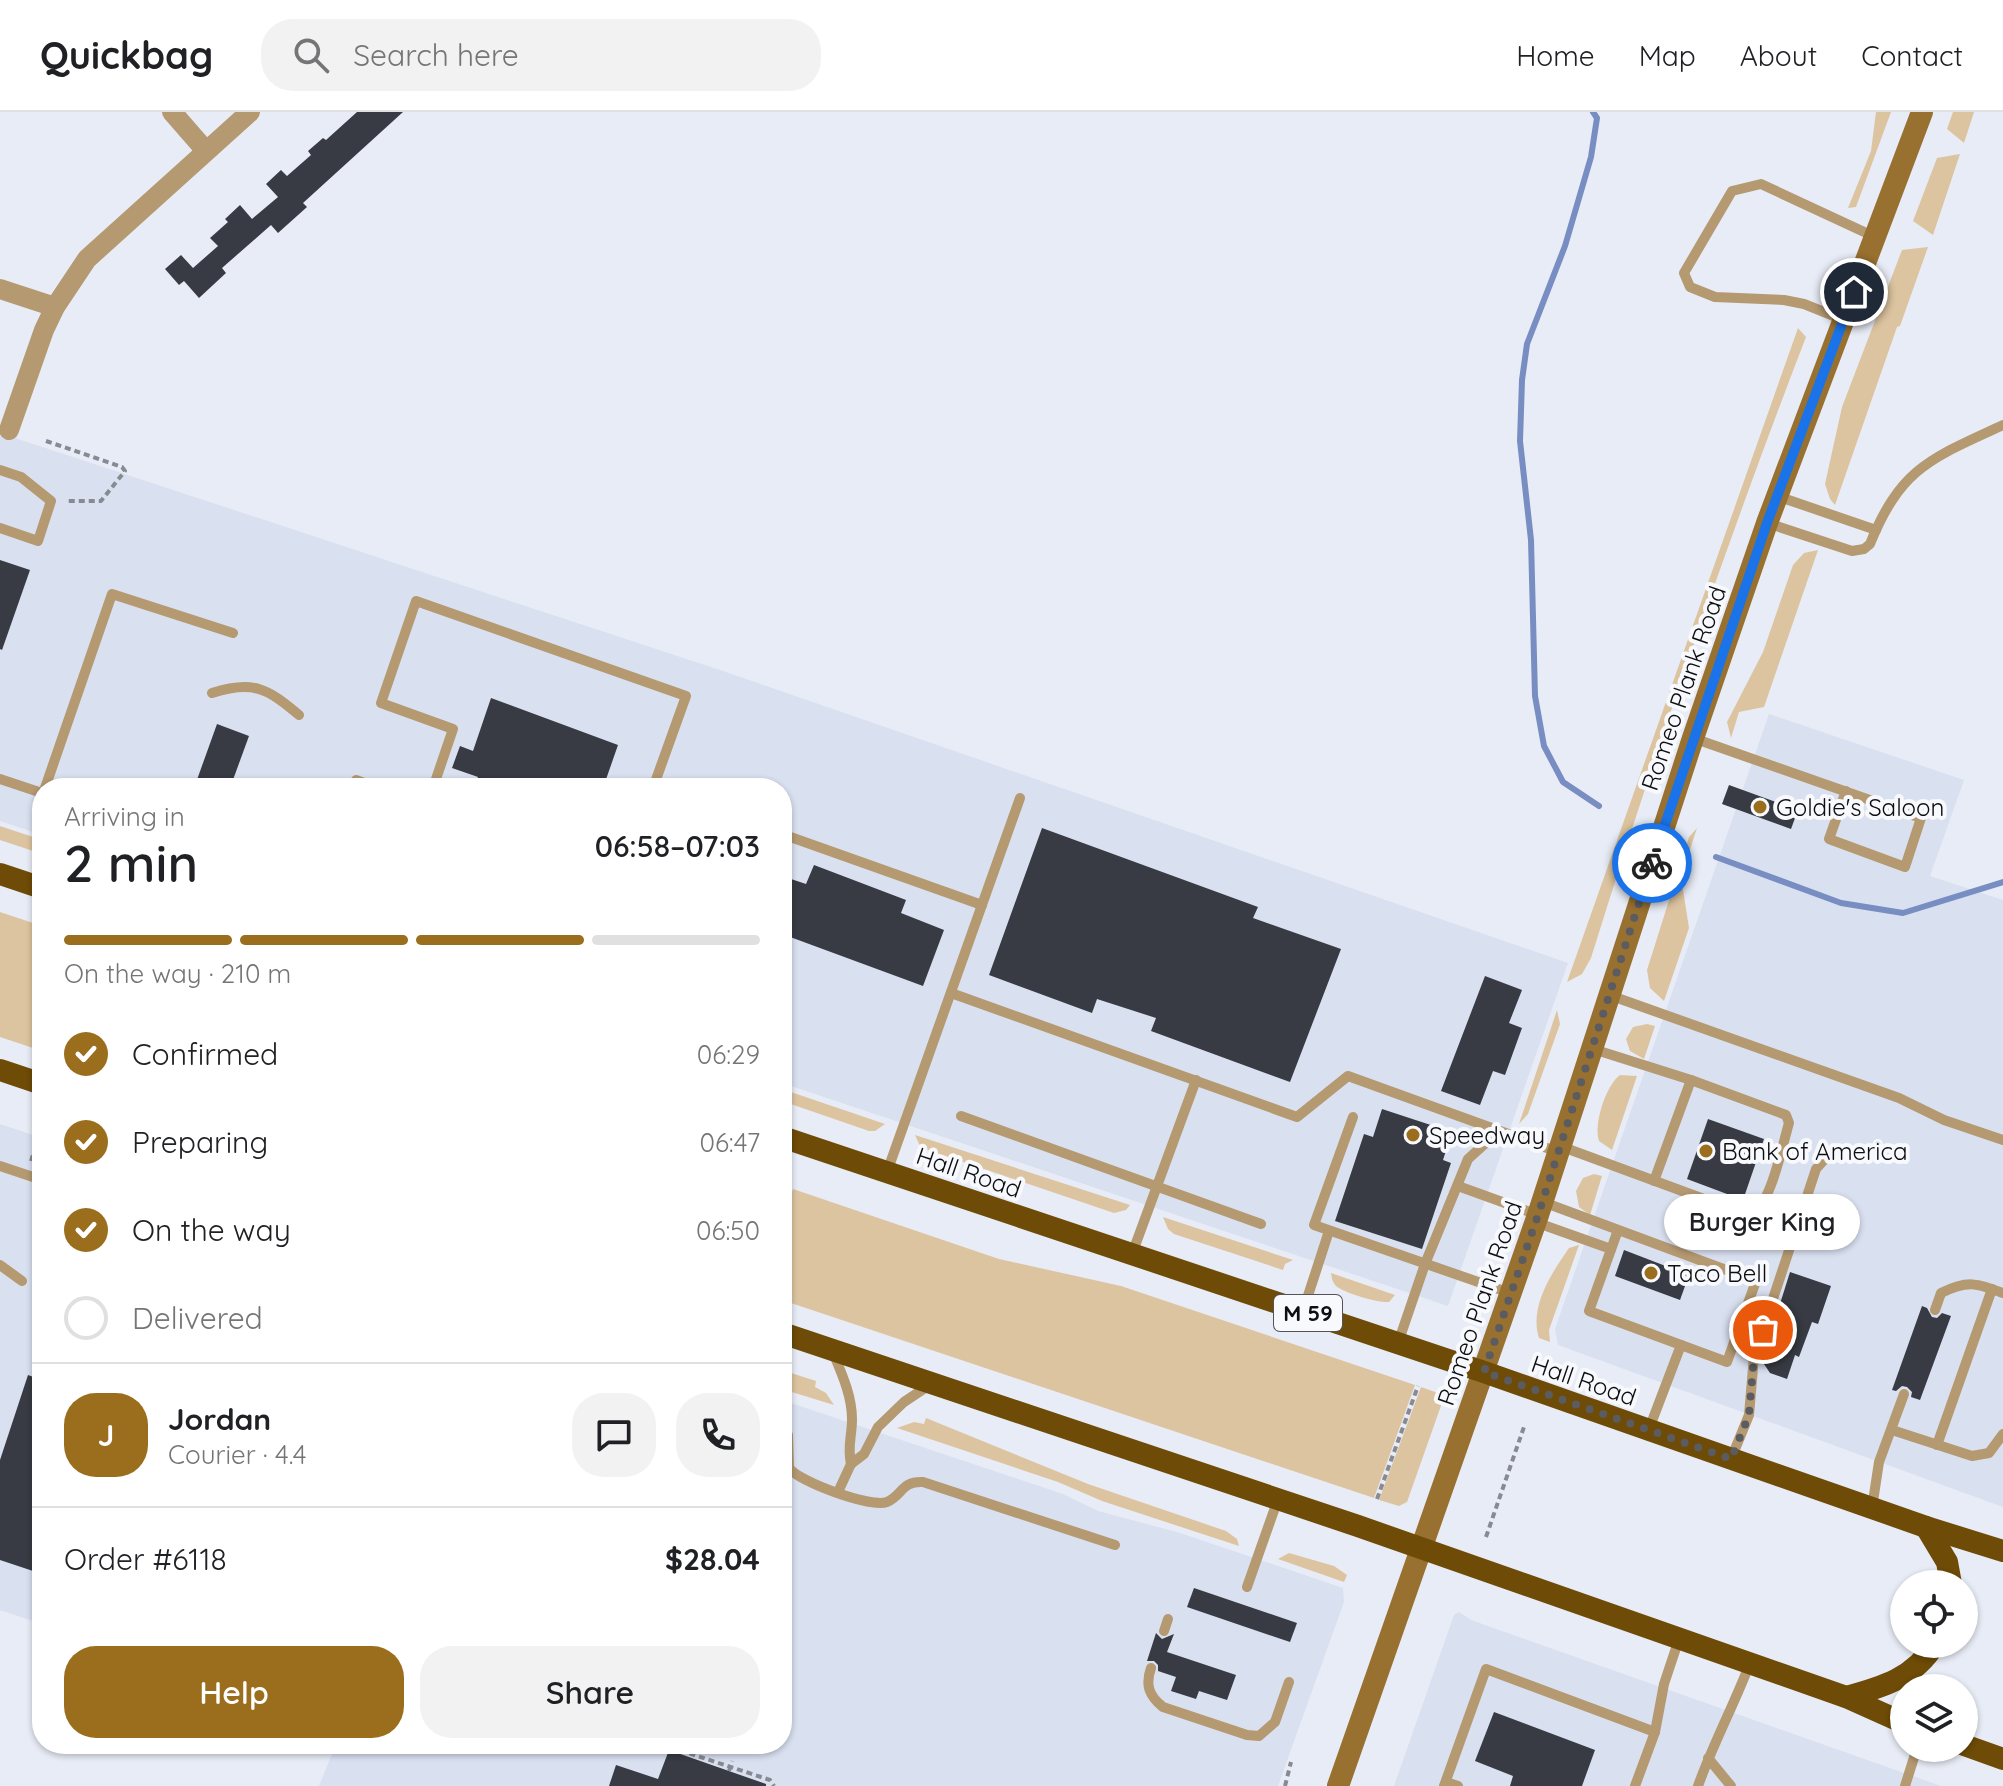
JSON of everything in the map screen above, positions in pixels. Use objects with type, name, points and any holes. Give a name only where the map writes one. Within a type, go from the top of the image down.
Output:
[{"type":"highway","points":[[0,874],[32,885]]},
{"type":"highway","points":[[0,1070],[32,1081]]},
{"type":"highway","name":"Hall Road","points":[[792,1140],[1484,1372],[1926,1527],[2003,1551]]},
{"type":"highway","points":[[792,1154],[811,1147]]},
{"type":"highway","points":[[792,1336],[1421,1548],[1846,1697],[1890,1717]]},
{"type":"highway","points":[[1926,1527],[1939,1545],[1948,1570]]},
{"type":"highway","points":[[1846,1697],[1899,1680],[1926,1658]]},
{"type":"highway","points":[[1978,1750],[2003,1759]]},
{"type":"main road","name":"Romeo Plank Road","points":[[1338,1786],[1484,1372],[1767,523],[1922,112]]},
{"type":"street","points":[[172,112],[206,151]]},
{"type":"street","points":[[9,430],[55,307],[95,251],[250,112]]},
{"type":"street","points":[[0,289],[55,307]]},
{"type":"lane","points":[[1844,320],[1804,304],[1784,300],[1715,297],[1690,287],[1684,273],[1732,191],[1761,184],[1875,237]]},
{"type":"lane","points":[[1767,523],[1852,551],[1864,549],[1870,544],[1894,495],[1922,466],[1938,455],[2003,425]]},
{"type":"lane","points":[[0,470],[21,477],[51,501],[38,541],[0,528]]},
{"type":"lane","points":[[1777,496],[1876,530]]},
{"type":"lane","points":[[48,778],[112,594],[233,633]]},
{"type":"lane","points":[[436,778],[453,729],[381,703],[416,601],[686,696],[657,778]]},
{"type":"lane","points":[[212,693],[233,686],[249,685],[278,698],[299,715]]},
{"type":"lane","points":[[1693,738],[1846,791],[1921,818],[1905,867],[1829,839],[1846,791]]},
{"type":"lane","points":[[0,779],[32,792]]},
{"type":"lane","points":[[887,1172],[1020,798]]},
{"type":"lane","points":[[792,838],[982,905]]},
{"type":"lane","points":[[951,993],[1297,1117],[1348,1076],[1750,1216],[1757,1213],[1765,1201],[1789,1123],[1786,1115],[1691,1080],[1592,1049]]},
{"type":"lane","points":[[1609,995],[1899,1098],[1944,1120],[2003,1140]]},
{"type":"lane","points":[[1132,1254],[1196,1080]]},
{"type":"lane","points":[[1654,1181],[1691,1080]]},
{"type":"lane","points":[[961,1116],[1261,1224]]},
{"type":"lane","points":[[1353,1117],[1314,1225],[1510,1293]]},
{"type":"lane","points":[[1398,1343],[1425,1264],[1468,1159],[1499,1131]]},
{"type":"lane","points":[[1731,1459],[1749,1415],[1754,1356],[1816,1169],[1833,1150]]},
{"type":"lane","points":[[0,1166],[32,1177]]},
{"type":"lane","points":[[1458,1186],[1538,1213],[1618,1230],[1756,1281],[1727,1362],[1589,1311],[1618,1230]]},
{"type":"lane","points":[[1538,1213],[1611,1249]]},
{"type":"lane","points":[[1303,1311],[1329,1231]]},
{"type":"lane","points":[[0,1265],[22,1281]]},
{"type":"lane","points":[[1935,1310],[1941,1293],[1958,1285],[1974,1283],[1998,1291],[1937,1445]]},
{"type":"lane","points":[[1648,1430],[1681,1345]]},
{"type":"lane","points":[[832,1350],[850,1402],[852,1418],[847,1447],[851,1464]]},
{"type":"lane","points":[[838,1492],[851,1464],[864,1454],[874,1433],[888,1416],[933,1383]]},
{"type":"lane","points":[[1872,1508],[1879,1462],[1904,1394]]},
{"type":"lane","points":[[1892,1430],[1972,1456],[1989,1453],[2003,1434]]},
{"type":"lane","points":[[792,1471],[794,1475],[877,1504],[892,1498],[906,1485],[923,1482],[1115,1545]]},
{"type":"lane","points":[[1247,1587],[1278,1499]]},
{"type":"lane","points":[[1164,1631],[1168,1619]]},
{"type":"lane","points":[[1635,1786],[1655,1732],[1664,1684],[1679,1638]]},
{"type":"lane","points":[[1698,1786],[1750,1663]]},
{"type":"lane","points":[[1151,1668],[1147,1687],[1154,1700],[1163,1707],[1247,1735],[1259,1736],[1275,1722],[1289,1682]]},
{"type":"lane","points":[[1458,1786],[1445,1784],[1486,1669],[1655,1732]]},
{"type":"lane","points":[[1708,1758],[1731,1786]]},
{"type":"lane","points":[[1905,1786],[1913,1762]]},
{"type":"path","points":[[46,441],[122,467],[125,471],[101,501],[51,501]]},
{"type":"path","points":[[1377,1499],[1418,1386]]},
{"type":"path","points":[[1486,1537],[1525,1424]]},
{"type":"path","points":[[692,1754],[770,1780],[774,1786]]},
{"type":"path","points":[[1285,1786],[1291,1762]]},
{"type":"shaded area","points":[[1876,112],[1891,112],[1856,207],[1848,208],[1871,151]]},
{"type":"shaded area","points":[[1953,112],[1974,112],[1964,143],[1947,129]]},
{"type":"shaded area","points":[[1960,154],[1933,235],[1913,221],[1937,158]]},
{"type":"shaded area","points":[[1928,247],[1835,505],[1825,484],[1842,407],[1902,250]]},
{"type":"shaded area","points":[[1798,328],[1806,337],[1693,646],[1591,958],[1582,974],[1567,982]]},
{"type":"shaded area","points":[[0,433],[720,670],[1568,963],[1448,1306],[792,1086],[792,778],[32,778],[32,832],[0,821]]},
{"type":"shaded area","points":[[1818,550],[1764,707],[1739,712],[1731,738],[1727,722],[1763,652],[1793,565],[1804,553]]},
{"type":"shaded area","points":[[1769,714],[1964,780],[1930,876],[2003,900],[2003,1507],[1558,1345],[1555,1329]]},
{"type":"shaded area","points":[[0,826],[32,837],[32,851],[0,840]]},
{"type":"shaded area","points":[[1697,828],[1681,877],[1689,928],[1664,1001],[1650,988],[1647,970],[1689,837]]},
{"type":"shaded area","points":[[0,912],[32,923],[32,1048],[0,1037]]},
{"type":"shaded area","points":[[1557,1010],[1560,1024],[1528,1114],[1519,1124]]},
{"type":"shaded area","points":[[1655,1026],[1644,1059],[1630,1051],[1626,1039],[1633,1027]]},
{"type":"shaded area","points":[[1620,1075],[1637,1076],[1612,1150],[1599,1141],[1598,1125],[1606,1096]]},
{"type":"shaded area","points":[[792,1092],[885,1124],[875,1131],[792,1104]]},
{"type":"shaded area","points":[[0,1124],[32,1135],[32,1621],[0,1610]]},
{"type":"shaded area","points":[[915,1135],[1130,1205],[1126,1210],[1114,1213],[925,1149]]},
{"type":"shaded area","points":[[1594,1174],[1602,1176],[1590,1215],[1579,1207],[1576,1191],[1583,1178]]},
{"type":"shaded area","points":[[793,1189],[999,1259],[1121,1286],[1415,1385],[1374,1498],[792,1303]]},
{"type":"shaded area","points":[[1163,1217],[1293,1260],[1285,1264],[1283,1270],[1174,1234]]},
{"type":"shaded area","points":[[1579,1245],[1549,1330],[1550,1342],[1539,1338],[1539,1303],[1569,1248]]},
{"type":"shaded area","points":[[1331,1273],[1395,1295],[1389,1302],[1353,1294],[1336,1286]]},
{"type":"shaded area","points":[[792,1373],[816,1381],[815,1387],[826,1393],[834,1405],[792,1392]]},
{"type":"shaded area","points":[[1421,1387],[1438,1393],[1443,1400],[1407,1502],[1399,1506],[1379,1500]]},
{"type":"shaded area","points":[[792,1403],[1063,1494],[1098,1511],[1177,1532],[1343,1588],[1344,1602],[1278,1786],[319,1786],[332,1754],[792,1754]]},
{"type":"shaded area","points":[[926,1418],[1088,1484],[1226,1531],[1237,1539],[1239,1546],[897,1428],[914,1422],[924,1424]]},
{"type":"shaded area","points":[[1289,1553],[1334,1566],[1347,1575],[1344,1582],[1278,1559]]},
{"type":"shaded area","points":[[1459,1612],[1471,1620],[1941,1786],[1394,1786],[1454,1615]]},
{"type":"building","points":[[357,112],[403,112],[303,203],[307,207],[278,233],[271,225],[222,268],[226,273],[199,298],[184,281],[179,285],[165,269],[181,255],[193,268],[218,246],[210,238],[228,222],[225,219],[240,205],[252,219],[278,197],[266,184],[281,170],[287,176],[311,155],[308,151],[323,138],[326,140]]},
{"type":"building","points":[[0,560],[30,570],[2,650],[0,649]]},
{"type":"building","points":[[491,698],[618,745],[606,778],[478,778],[452,768],[460,746],[473,751]]},
{"type":"building","points":[[217,724],[249,736],[234,778],[198,778]]},
{"type":"building","name":"Goldie's Saloon","points":[[1729,785],[1798,810],[1791,829],[1722,804]]},
{"type":"building","points":[[1042,828],[1258,907],[1253,918],[1341,949],[1290,1082],[1151,1031],[1156,1018],[1097,999],[1092,1013],[989,975]]},
{"type":"building","points":[[814,865],[906,900],[901,913],[944,930],[923,986],[792,938],[792,879],[806,884]]},
{"type":"building","points":[[1485,976],[1522,990],[1509,1023],[1522,1028],[1505,1075],[1493,1071],[1480,1105],[1441,1091]]},
{"type":"building","points":[[1382,1109],[1452,1132],[1443,1160],[1451,1163],[1422,1249],[1335,1221],[1364,1134],[1373,1137]]},
{"type":"building","points":[[1708,1119],[1764,1139],[1743,1200],[1687,1179]]},
{"type":"building","points":[[1624,1250],[1689,1275],[1680,1300],[1615,1276]]},
{"type":"building","points":[[1790,1272],[1831,1286],[1818,1324],[1812,1322],[1787,1379],[1770,1373],[1762,1361]]},
{"type":"building","points":[[1922,1306],[1932,1317],[1937,1318],[1942,1313],[1951,1316],[1920,1400],[1911,1397],[1912,1392],[1907,1387],[1892,1390]]},
{"type":"building","points":[[28,1375],[32,1376],[32,1571],[0,1560],[0,1460]]},
{"type":"building","points":[[1194,1588],[1297,1623],[1290,1642],[1187,1607]]},
{"type":"building","points":[[1156,1633],[1162,1639],[1174,1634],[1167,1652],[1236,1675],[1227,1700],[1199,1691],[1196,1699],[1171,1691],[1176,1677],[1158,1671],[1154,1661],[1147,1661]]},
{"type":"building","points":[[1494,1712],[1595,1750],[1582,1786],[1510,1786],[1513,1776],[1475,1761]]},
{"type":"building","points":[[667,1754],[680,1754],[766,1786],[609,1786],[616,1765],[658,1779]]},
{"type":"waterway","points":[[1593,112],[1597,118],[1591,157],[1565,246],[1527,344],[1520,441],[1531,540],[1535,696],[1544,746],[1563,782],[1599,806]]},
{"type":"waterway","points":[[1716,857],[1841,903],[1903,913],[2003,882]]},
{"type":"way so far","points":[[1652,863],[1484,1372],[1731,1459],[1749,1415],[1754,1356],[1763,1330]]},
{"type":"place","name":"Goldie's Saloon","points":[[1760,807]]},
{"type":"place","name":"Speedway","points":[[1413,1135]]},
{"type":"place","name":"Bank of America","points":[[1706,1151]]},
{"type":"place","name":"Taco Bell","points":[[1651,1273]]},
{"type":"place","name":"Burger King","points":[[1763,1330]]},
{"type":"route","points":[[1652,863],[1767,523],[1854,292]]}]
